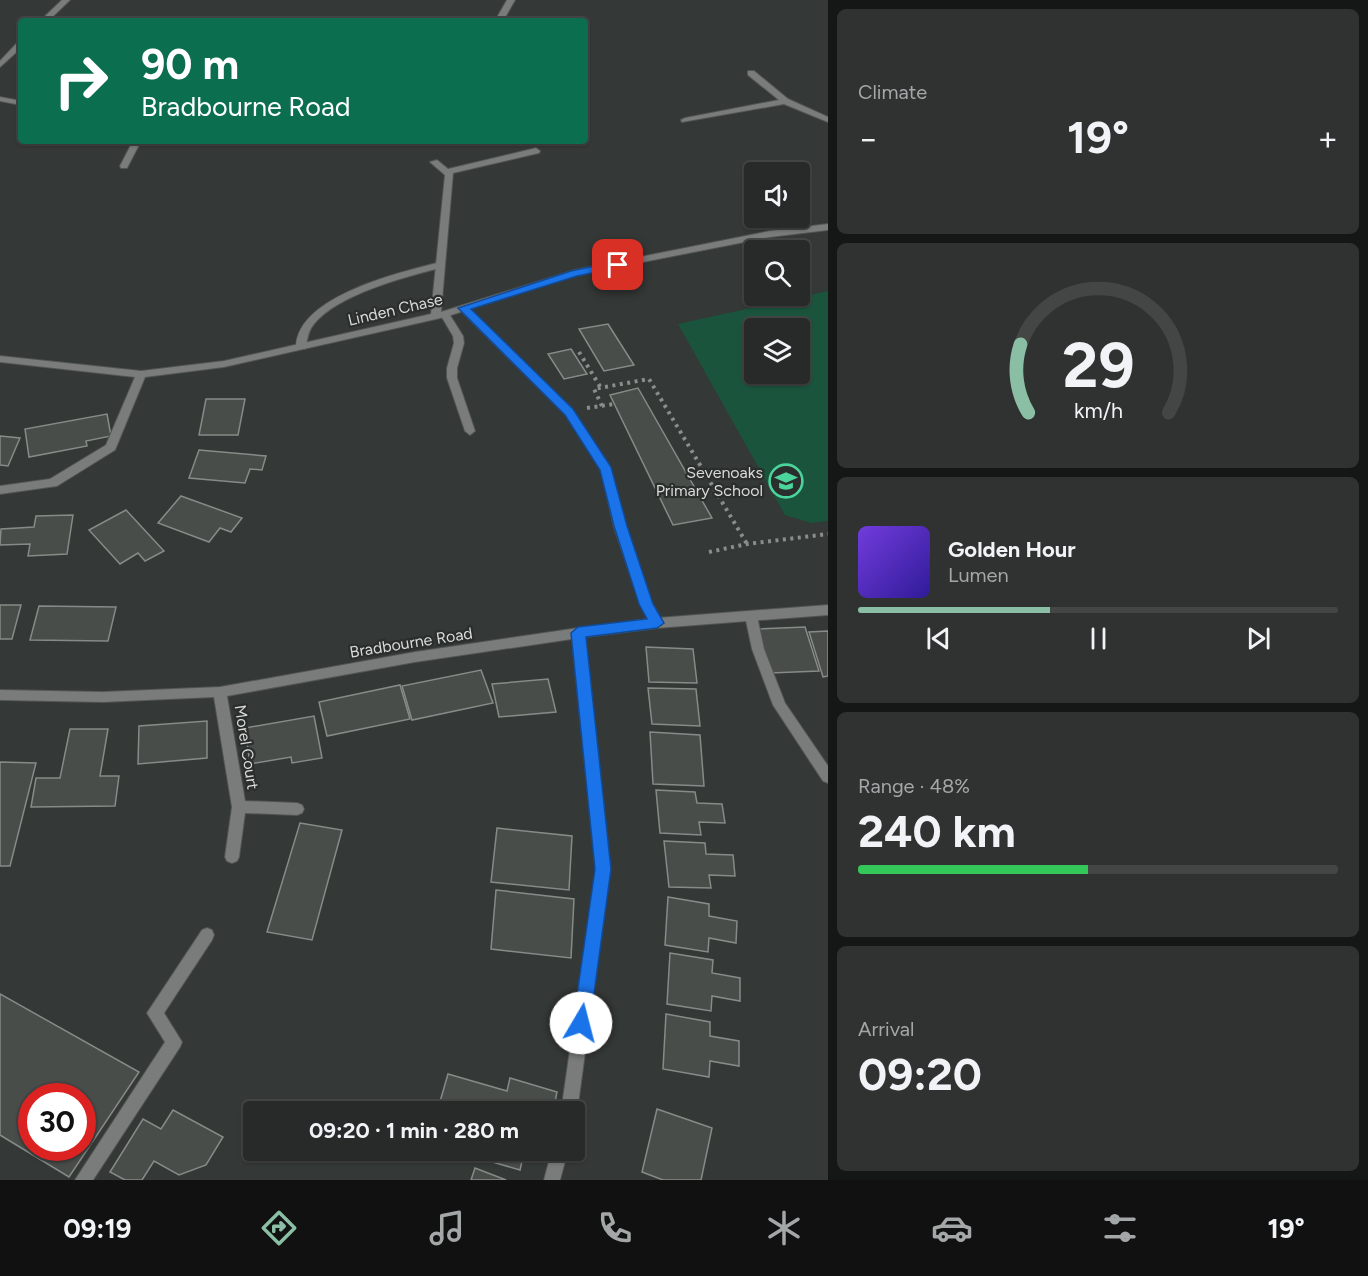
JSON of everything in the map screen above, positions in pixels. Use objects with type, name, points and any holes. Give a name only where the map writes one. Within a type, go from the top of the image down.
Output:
[{"type":"street","points":[[47,18],[66,0]]},
{"type":"street","points":[[501,18],[511,0]]},
{"type":"street","points":[[0,65],[18,47]]},
{"type":"street","points":[[751,73],[785,101],[828,120]]},
{"type":"street","points":[[0,99],[18,102]]},
{"type":"street","points":[[685,120],[785,101]]},
{"type":"street","points":[[124,166],[135,144]]},
{"type":"street","points":[[446,172],[536,152]]},
{"type":"street","points":[[434,162],[449,174],[441,265],[440,315],[458,331],[460,343],[452,377],[470,431]]},
{"type":"street","name":"Linden Chase","points":[[0,359],[141,374],[224,364],[440,315],[575,273],[770,234],[828,227]]},
{"type":"street","points":[[301,347],[303,333],[311,321],[327,309],[372,286],[441,265]]},
{"type":"street","points":[[463,308],[569,412],[606,470],[620,526],[646,604],[657,623]]},
{"type":"street","points":[[0,490],[53,483],[111,447],[141,374]]},
{"type":"street","name":"Bradbourne Road","points":[[0,695],[103,697],[220,692],[415,657],[578,633],[657,623],[828,610]]},
{"type":"street","points":[[751,616],[758,649],[779,705],[828,777]]},
{"type":"street","points":[[571,1101],[603,869],[578,633]]},
{"type":"street","name":"Morel Court","points":[[220,692],[239,807],[232,857]]},
{"type":"street","name":"Morel Court","points":[[239,807],[297,809]]},
{"type":"street","points":[[83,1180],[174,1042],[155,1013],[207,935]]},
{"type":"street","points":[[552,1180],[557,1161]]},
{"type":"path","points":[[579,352],[601,388]]},
{"type":"path","points":[[602,406],[594,389],[649,379],[747,544]]},
{"type":"path","points":[[709,552],[747,544],[828,534]]},
{"type":"green space","points":[[828,291],[828,521],[811,523],[785,515],[678,324],[760,306],[810,306],[810,295]]},
{"type":"building","points":[[608,324],[634,365],[604,371],[579,329]]},
{"type":"building","points":[[571,349],[587,374],[564,379],[548,354]]},
{"type":"building","points":[[638,388],[712,518],[673,525],[610,395]]},
{"type":"building","points":[[206,399],[245,399],[238,435],[199,435]]},
{"type":"building","points":[[107,414],[111,436],[86,441],[87,446],[29,457],[25,429]]},
{"type":"building","points":[[0,436],[20,438],[8,466],[0,465]]},
{"type":"building","points":[[199,450],[266,456],[262,470],[250,469],[245,483],[189,478]]},
{"type":"building","points":[[181,496],[242,518],[231,532],[220,528],[209,542],[158,523]]},
{"type":"building","points":[[126,510],[164,551],[145,561],[138,553],[120,564],[89,530]]},
{"type":"building","points":[[73,515],[67,554],[28,556],[30,544],[0,545],[1,529],[34,527],[36,516]]},
{"type":"building","points":[[0,605],[21,605],[12,639],[0,639]]},
{"type":"building","points":[[39,606],[116,607],[108,641],[30,640]]},
{"type":"building","points":[[805,627],[819,671],[770,673],[757,629]]},
{"type":"building","points":[[828,631],[828,676],[823,677],[809,632]]},
{"type":"building","points":[[646,647],[693,649],[697,683],[649,682]]},
{"type":"building","points":[[481,670],[493,703],[412,720],[402,686]]},
{"type":"building","points":[[548,679],[556,712],[499,717],[492,684]]},
{"type":"building","points":[[400,685],[410,719],[327,736],[319,702]]},
{"type":"building","points":[[648,688],[696,689],[700,726],[652,724]]},
{"type":"building","points":[[314,716],[322,758],[292,763],[291,757],[250,764],[245,728]]},
{"type":"building","points":[[207,721],[207,758],[138,764],[139,726]]},
{"type":"building","points":[[70,729],[108,729],[100,776],[119,776],[115,806],[31,807],[36,778],[60,778]]},
{"type":"building","points":[[650,732],[700,735],[704,786],[653,784]]},
{"type":"building","points":[[0,762],[36,763],[10,866],[0,866]]},
{"type":"building","points":[[656,790],[695,792],[697,803],[722,804],[725,823],[699,822],[701,835],[660,833]]},
{"type":"building","points":[[300,823],[342,830],[312,940],[267,932]]},
{"type":"building","points":[[497,828],[572,836],[569,890],[491,882]]},
{"type":"building","points":[[664,841],[705,843],[706,854],[733,855],[735,876],[709,875],[711,888],[669,887]]},
{"type":"building","points":[[496,890],[574,899],[571,958],[491,949]]},
{"type":"building","points":[[668,897],[709,904],[709,916],[737,921],[736,943],[709,938],[708,952],[665,945]]},
{"type":"building","points":[[670,953],[713,960],[712,973],[740,978],[740,1001],[712,996],[711,1011],[667,1004]]},
{"type":"building","points":[[0,994],[139,1072],[96,1136],[96,1083],[18,1083],[18,1146],[0,1135]]},
{"type":"building","points":[[666,1014],[710,1022],[710,1036],[739,1041],[739,1066],[710,1061],[709,1077],[663,1069]]},
{"type":"building","points":[[448,1074],[507,1091],[510,1078],[557,1092],[555,1101],[440,1101]]},
{"type":"building","points":[[657,1109],[712,1128],[701,1180],[663,1180],[642,1172]]},
{"type":"building","points":[[173,1110],[223,1137],[206,1165],[179,1175],[154,1161],[142,1180],[125,1180],[110,1172],[143,1119],[161,1129]]},
{"type":"building","points":[[43,1161],[80,1161],[69,1177]]},
{"type":"building","points":[[489,1161],[522,1161],[520,1170]]},
{"type":"building","points":[[475,1168],[506,1180],[471,1180]]},
{"type":"place","name":"Sevenoaks Primary School","points":[[786,481]]},
{"type":"route","points":[[581,1023],[603,869],[578,633],[657,623],[646,604],[620,526],[606,470],[569,412],[463,308],[575,273],[618,265]]}]
